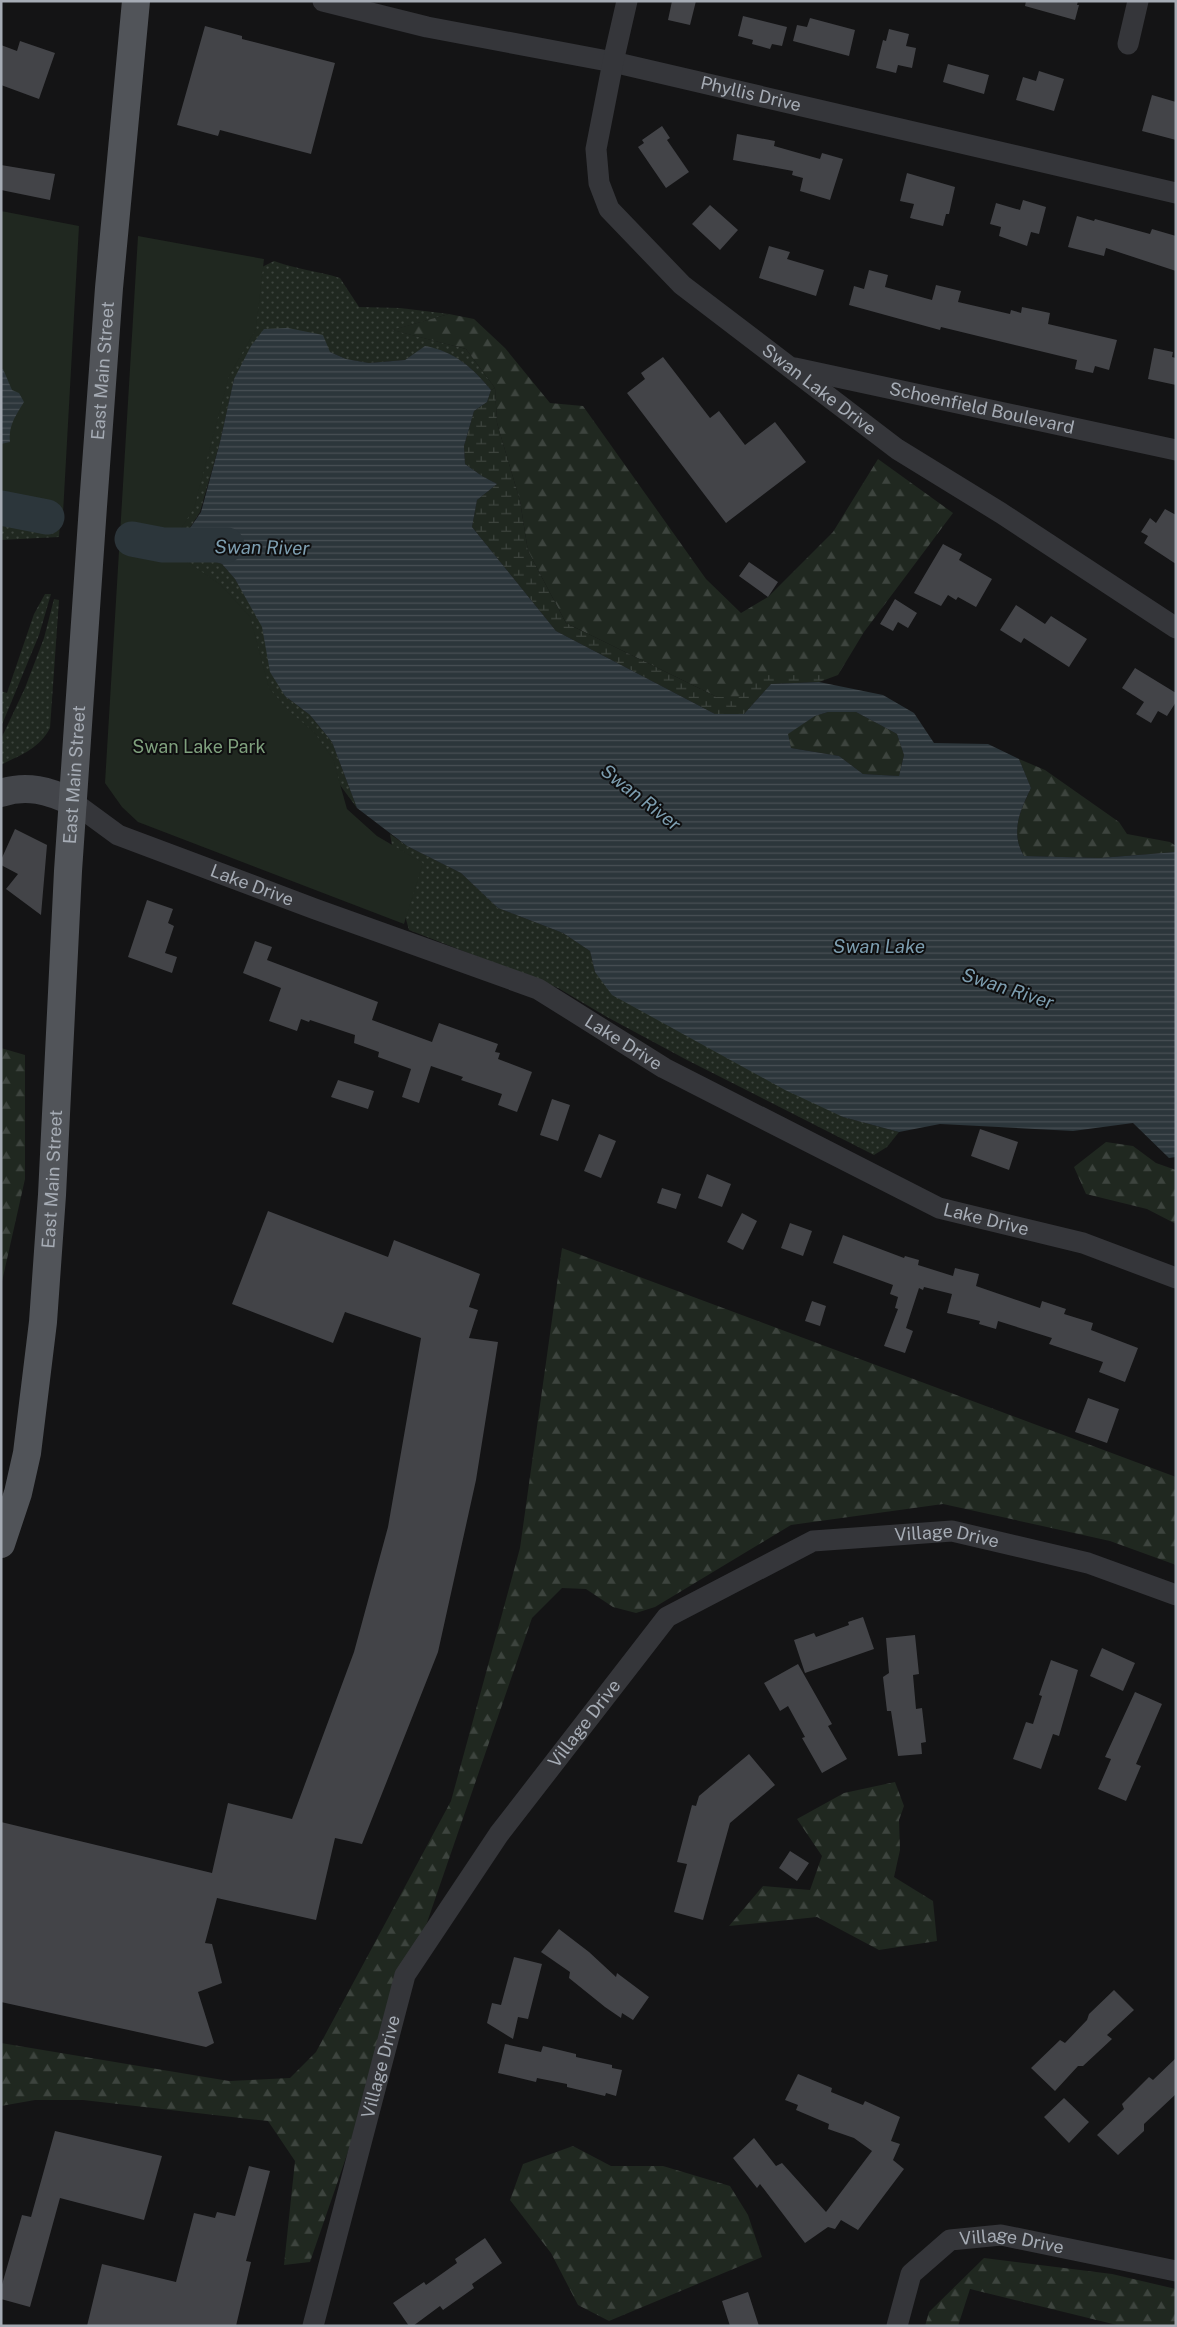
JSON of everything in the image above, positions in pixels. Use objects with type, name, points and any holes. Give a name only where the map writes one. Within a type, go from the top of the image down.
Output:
[{"type":"main road","name":"East Main Street","points":[[1,1544],[18,1493],[27,1453],[43,1322],[52,1196],[73,802],[109,288],[136,1]]},
{"type":"main road","points":[[1,793],[12,789],[36,789],[50,792],[73,802]]},
{"type":"street","name":"Phyllis Drive","points":[[323,1],[427,27],[613,62],[1176,193]]},
{"type":"street","name":"Swan Lake Drive","points":[[627,1],[596,149],[599,183],[609,209],[682,285],[897,449],[1001,513],[1176,628]]},
{"type":"street","points":[[1128,44],[1138,1]]},
{"type":"street","name":"Schoenfield Boulevard","points":[[789,366],[1176,450]]},
{"type":"street","name":"Lake Drive","points":[[73,802],[118,835],[315,909],[538,989],[664,1068],[939,1208],[1083,1243],[1176,1278]]},
{"type":"street","name":"Village Drive","points":[[312,2326],[405,1975],[499,1834],[667,1617],[813,1541],[952,1531],[1088,1563],[1176,1595]]},
{"type":"street","name":"Village Drive","points":[[897,2326],[911,2274],[950,2240],[1001,2235],[1176,2271]]},
{"type":"green space","points":[[1,211],[79,226],[63,514],[1,505]]},
{"type":"green space","name":"Swan Lake Park","points":[[138,236],[264,259],[256,329],[229,376],[194,508],[176,537],[182,558],[221,585],[250,617],[269,688],[289,711],[314,732],[333,759],[347,809],[377,836],[423,863],[404,924],[138,822],[122,807],[105,783]]},
{"type":"green space","points":[[274,261],[340,278],[359,307],[400,308],[449,314],[393,330],[466,349],[495,388],[491,390],[470,368],[454,357],[445,352],[425,347],[405,360],[369,363],[346,359],[330,352],[234,379],[220,442],[200,512],[182,540],[172,527],[256,270]]},
{"type":"green space","points":[[449,314],[474,319],[505,348],[550,403],[583,406],[706,579],[741,613],[768,597],[833,532],[878,459],[953,513],[864,632],[838,675],[762,675],[739,698],[717,697],[566,623],[528,551],[520,501],[497,423],[495,388],[466,349],[392,330]]},
{"type":"green space","points":[[495,388],[497,423],[520,501],[528,551],[566,623],[717,697],[739,697],[761,675],[838,675],[819,682],[771,684],[744,714],[715,714],[556,631],[472,527],[477,500],[497,484],[465,464],[464,446],[474,411],[487,402],[491,390]]},
{"type":"green space","points":[[1,485],[61,509],[59,537],[1,540]]},
{"type":"green space","points":[[187,553],[222,564],[235,579],[264,627],[285,696],[310,715],[332,742],[357,808],[172,558]]},
{"type":"green space","points":[[45,594],[51,594],[39,635],[1,727],[1,691],[7,693],[34,614]]},
{"type":"green space","points":[[54,599],[59,600],[50,728],[35,746],[1,765],[1,739],[25,688],[44,638]]},
{"type":"green space","points":[[828,712],[856,712],[897,734],[904,755],[899,776],[863,774],[839,756],[791,748],[787,734],[815,716]]},
{"type":"green space","points":[[1019,759],[1045,770],[1119,822],[1127,834],[1170,842],[1176,846],[1176,852],[1100,858],[1024,856],[1020,847],[1017,830],[1020,813],[1031,788]]},
{"type":"green space","points":[[390,834],[407,846],[461,873],[498,908],[563,933],[590,951],[595,972],[843,1117],[899,1132],[887,1147],[874,1155],[687,1060],[558,988],[409,930],[402,905]]},
{"type":"green space","points":[[1,1048],[25,1055],[25,1179],[1,1286]]},
{"type":"green space","points":[[1106,1142],[1133,1146],[1156,1163],[1176,1170],[1176,1224],[1147,1209],[1086,1194],[1074,1167]]},
{"type":"green space","points":[[562,1248],[1176,1477],[1176,1565],[1110,1541],[943,1504],[791,1525],[655,1607],[636,1613],[613,1607],[586,1589],[562,1588],[532,1618],[310,2262],[284,2265],[295,2161],[268,2121],[83,2100],[35,2100],[1,2106],[1,2043],[229,2081],[290,2078],[316,2052],[451,1801],[520,1548]]},
{"type":"green space","points":[[895,1782],[904,1806],[899,1820],[900,1850],[894,1877],[933,1901],[937,1941],[879,1950],[817,1917],[729,1926],[763,1886],[810,1890],[822,1856],[797,1819],[844,1793]]},
{"type":"green space","points":[[573,2146],[611,2166],[663,2166],[730,2186],[748,2215],[762,2257],[609,2321],[578,2305],[551,2253],[510,2200],[523,2164]]},
{"type":"green space","points":[[984,2258],[1112,2274],[1176,2289],[1176,2326],[1121,2326],[970,2289],[958,2326],[925,2326],[929,2312]]},
{"type":"water","name":"Swan Lake","points":[[288,328],[323,335],[330,352],[346,359],[369,363],[405,360],[425,346],[435,348],[454,356],[477,375],[491,390],[487,402],[474,411],[464,446],[465,464],[497,484],[477,500],[472,527],[556,631],[715,714],[744,714],[771,684],[819,682],[883,695],[914,713],[934,743],[988,744],[1019,759],[1031,788],[1020,813],[1017,830],[1020,847],[1024,856],[1100,858],[1176,852],[1176,1157],[1169,1158],[1133,1123],[1073,1131],[940,1124],[899,1132],[843,1117],[785,1090],[612,995],[595,972],[590,951],[563,933],[498,908],[461,873],[407,846],[357,808],[332,742],[310,715],[285,696],[270,672],[262,627],[235,579],[222,564],[187,553],[179,544],[201,512],[220,442],[234,379],[251,346],[264,329]],"holes":[[[828,712],[856,712],[897,734],[904,755],[899,776],[863,774],[839,756],[791,748],[788,734],[815,716]]]},
{"type":"water","points":[[1,369],[3,369],[12,390],[19,393],[24,402],[11,426],[10,442],[1,444]]},
{"type":"building","points":[[672,1],[696,1],[690,25],[668,20]]},
{"type":"building","points":[[1026,1],[1078,1],[1077,5],[1079,5],[1075,20],[1025,6]]},
{"type":"building","points":[[743,16],[787,27],[782,46],[772,44],[770,49],[752,44],[753,40],[738,36]]},
{"type":"building","points":[[810,18],[855,30],[849,56],[793,41],[797,25],[807,27]]},
{"type":"building","points":[[205,26],[242,36],[242,39],[335,63],[311,154],[220,130],[218,136],[177,125]]},
{"type":"building","points":[[889,29],[909,34],[906,46],[916,48],[912,68],[898,65],[896,73],[876,68],[883,40],[886,41]]},
{"type":"building","points":[[20,41],[55,53],[39,99],[1,85],[1,45],[17,51]]},
{"type":"building","points":[[948,64],[989,75],[984,94],[943,82]]},
{"type":"building","points":[[1039,71],[1064,79],[1054,111],[1016,100],[1023,77],[1036,81]]},
{"type":"building","points":[[1152,95],[1176,102],[1176,140],[1142,131]]},
{"type":"building","points":[[662,126],[670,138],[667,140],[689,172],[666,188],[638,147],[644,143],[642,140]]},
{"type":"building","points":[[737,134],[775,141],[774,146],[820,159],[822,153],[843,159],[830,200],[800,191],[803,178],[792,175],[793,171],[733,160]]},
{"type":"building","points":[[1,165],[55,174],[50,200],[1,190]]},
{"type":"building","points":[[907,173],[955,187],[949,214],[946,214],[943,226],[910,218],[914,204],[900,201]]},
{"type":"building","points":[[1023,200],[1046,207],[1039,234],[1031,232],[1027,246],[999,236],[1001,227],[990,224],[996,203],[1020,210]]},
{"type":"building","points":[[710,205],[738,230],[720,250],[692,224]]},
{"type":"building","points":[[1077,216],[1150,234],[1152,229],[1176,236],[1176,271],[1106,248],[1104,256],[1068,247]]},
{"type":"building","points":[[769,246],[790,252],[787,259],[824,270],[816,296],[759,278]]},
{"type":"building","points":[[869,270],[888,275],[885,287],[932,300],[936,285],[961,291],[958,302],[1010,314],[1011,310],[1021,313],[1022,307],[1050,313],[1048,324],[1117,340],[1109,370],[1095,366],[1093,373],[1075,369],[1077,360],[941,327],[940,330],[849,305],[854,286],[864,289]]},
{"type":"building","points":[[1154,348],[1173,352],[1172,357],[1176,358],[1176,385],[1148,379]]},
{"type":"building","points":[[663,357],[710,418],[719,411],[745,445],[775,422],[806,462],[726,523],[627,393],[645,379],[641,373]]},
{"type":"building","points":[[1165,509],[1176,515],[1176,564],[1144,543],[1148,536],[1141,532],[1150,518],[1156,523]]},
{"type":"building","points":[[943,544],[962,554],[959,560],[992,579],[976,607],[958,597],[956,600],[948,595],[941,606],[914,593]]},
{"type":"building","points":[[749,562],[778,582],[768,597],[739,576]]},
{"type":"building","points":[[895,599],[917,613],[908,628],[898,622],[893,631],[880,624]]},
{"type":"building","points":[[1016,605],[1045,624],[1051,616],[1087,639],[1069,667],[1024,638],[1021,643],[1000,630]]},
{"type":"building","points":[[1135,668],[1176,693],[1176,702],[1167,716],[1158,711],[1151,723],[1136,714],[1144,702],[1122,688]]},
{"type":"building","points":[[15,829],[47,845],[41,915],[6,889],[18,874],[1,865],[1,860]]},
{"type":"building","points":[[147,900],[173,909],[168,923],[174,926],[165,953],[177,957],[172,973],[128,957]]},
{"type":"building","points":[[255,941],[272,947],[267,960],[378,1002],[372,1020],[432,1042],[439,1023],[498,1044],[495,1052],[500,1053],[498,1059],[532,1072],[517,1112],[498,1105],[502,1094],[461,1080],[463,1077],[431,1066],[419,1103],[402,1097],[411,1069],[378,1057],[379,1052],[354,1043],[355,1035],[310,1020],[309,1022],[301,1019],[297,1031],[269,1021],[281,988],[243,973]]},
{"type":"building","points":[[338,1080],[374,1091],[368,1109],[331,1097]]},
{"type":"building","points":[[552,1099],[570,1105],[558,1141],[540,1135]]},
{"type":"building","points":[[980,1129],[1018,1142],[1009,1170],[971,1156]]},
{"type":"building","points":[[599,1134],[616,1141],[601,1178],[584,1171]]},
{"type":"building","points":[[707,1174],[731,1184],[722,1207],[698,1198]]},
{"type":"building","points":[[662,1188],[681,1194],[676,1209],[657,1203]]},
{"type":"building","points":[[268,1211],[388,1257],[394,1240],[480,1274],[469,1307],[478,1310],[469,1338],[498,1342],[476,1480],[438,1652],[362,1844],[335,1838],[316,1920],[217,1898],[205,1943],[212,1944],[222,1983],[198,1992],[214,2043],[206,2047],[1,2002],[1,1822],[212,1873],[228,1803],[292,1819],[354,1652],[388,1527],[421,1338],[345,1312],[333,1343],[232,1304]]},
{"type":"building","points":[[742,1213],[757,1221],[743,1250],[727,1242]]},
{"type":"building","points":[[790,1223],[812,1231],[803,1256],[781,1248]]},
{"type":"building","points":[[843,1235],[904,1258],[905,1256],[919,1260],[918,1265],[953,1276],[955,1268],[979,1274],[976,1286],[1040,1308],[1042,1301],[1066,1309],[1064,1314],[1093,1323],[1091,1330],[1138,1348],[1125,1382],[1099,1372],[1103,1362],[1049,1344],[1052,1338],[998,1321],[996,1329],[979,1324],[980,1321],[947,1313],[952,1294],[924,1287],[923,1290],[919,1288],[906,1328],[913,1331],[905,1353],[884,1346],[898,1309],[895,1308],[898,1297],[890,1294],[893,1285],[833,1263]]},
{"type":"building","points":[[812,1301],[826,1306],[820,1326],[805,1321]]},
{"type":"building","points":[[1088,1398],[1119,1409],[1107,1443],[1075,1432]]},
{"type":"building","points":[[863,1617],[874,1649],[805,1673],[794,1640],[814,1633],[816,1637],[849,1625],[848,1622]]},
{"type":"building","points":[[915,1635],[919,1674],[913,1675],[916,1709],[922,1708],[926,1742],[921,1743],[922,1754],[898,1756],[891,1711],[887,1711],[883,1677],[889,1673],[886,1638]]},
{"type":"building","points":[[1102,1648],[1135,1663],[1123,1691],[1090,1676]]},
{"type":"building","points":[[1051,1660],[1078,1670],[1059,1736],[1053,1734],[1041,1769],[1013,1759],[1026,1722],[1033,1724],[1042,1696],[1039,1695]]},
{"type":"building","points":[[798,1664],[832,1724],[828,1726],[847,1759],[822,1773],[802,1738],[805,1737],[788,1706],[780,1711],[764,1683]]},
{"type":"building","points":[[1135,1692],[1162,1704],[1136,1764],[1141,1766],[1126,1801],[1098,1789],[1111,1759],[1105,1757]]},
{"type":"building","points":[[749,1754],[775,1785],[730,1823],[703,1920],[674,1912],[687,1864],[677,1862],[692,1805],[696,1806],[699,1796]]},
{"type":"building","points":[[790,1851],[809,1863],[797,1881],[779,1868]]},
{"type":"building","points":[[559,1929],[589,1952],[616,1977],[617,1973],[649,1997],[633,2020],[622,2013],[621,2018],[605,2007],[569,1978],[570,1972],[541,1952]]},
{"type":"building","points":[[514,1957],[542,1964],[528,2019],[518,2017],[513,2039],[487,2023],[492,2003],[501,2005]]},
{"type":"building","points":[[1114,1990],[1134,2010],[1107,2035],[1112,2039],[1083,2066],[1078,2066],[1055,2091],[1031,2068],[1060,2040],[1065,2043],[1087,2020],[1089,2014]]},
{"type":"building","points":[[505,2044],[541,2052],[543,2046],[576,2054],[576,2057],[612,2065],[612,2068],[622,2070],[616,2096],[606,2093],[605,2096],[567,2087],[567,2084],[537,2078],[536,2082],[498,2073]]},
{"type":"building","points":[[1176,2058],[1176,2094],[1144,2124],[1144,2131],[1118,2155],[1097,2135],[1124,2109],[1122,2104],[1149,2077],[1153,2080]]},
{"type":"building","points":[[798,2074],[832,2088],[831,2092],[863,2105],[865,2101],[900,2117],[891,2141],[900,2144],[893,2160],[904,2169],[858,2230],[841,2220],[835,2229],[828,2227],[805,2243],[760,2184],[757,2188],[733,2158],[754,2138],[776,2166],[782,2163],[826,2212],[872,2151],[854,2138],[828,2129],[829,2124],[796,2110],[798,2105],[785,2100]]},
{"type":"building","points":[[1064,2098],[1089,2122],[1069,2143],[1044,2117]]},
{"type":"building","points":[[55,2131],[162,2156],[144,2220],[60,2198],[30,2307],[1,2299],[1,2288],[22,2215],[31,2217]]},
{"type":"building","points":[[249,2166],[270,2171],[246,2261],[251,2262],[236,2326],[87,2326],[102,2264],[176,2282],[194,2213],[215,2218],[217,2212],[235,2216]]},
{"type":"building","points":[[485,2238],[502,2263],[472,2284],[474,2288],[443,2310],[440,2306],[413,2326],[409,2326],[393,2303],[424,2282],[426,2285],[457,2263],[455,2259]]},
{"type":"building","points":[[748,2292],[759,2326],[730,2326],[722,2301]]},
{"type":"waterway","name":"Swan River","points":[[1,508],[47,517]]},
{"type":"waterway","name":"Swan River","points":[[132,539],[163,545],[227,545]]}]
